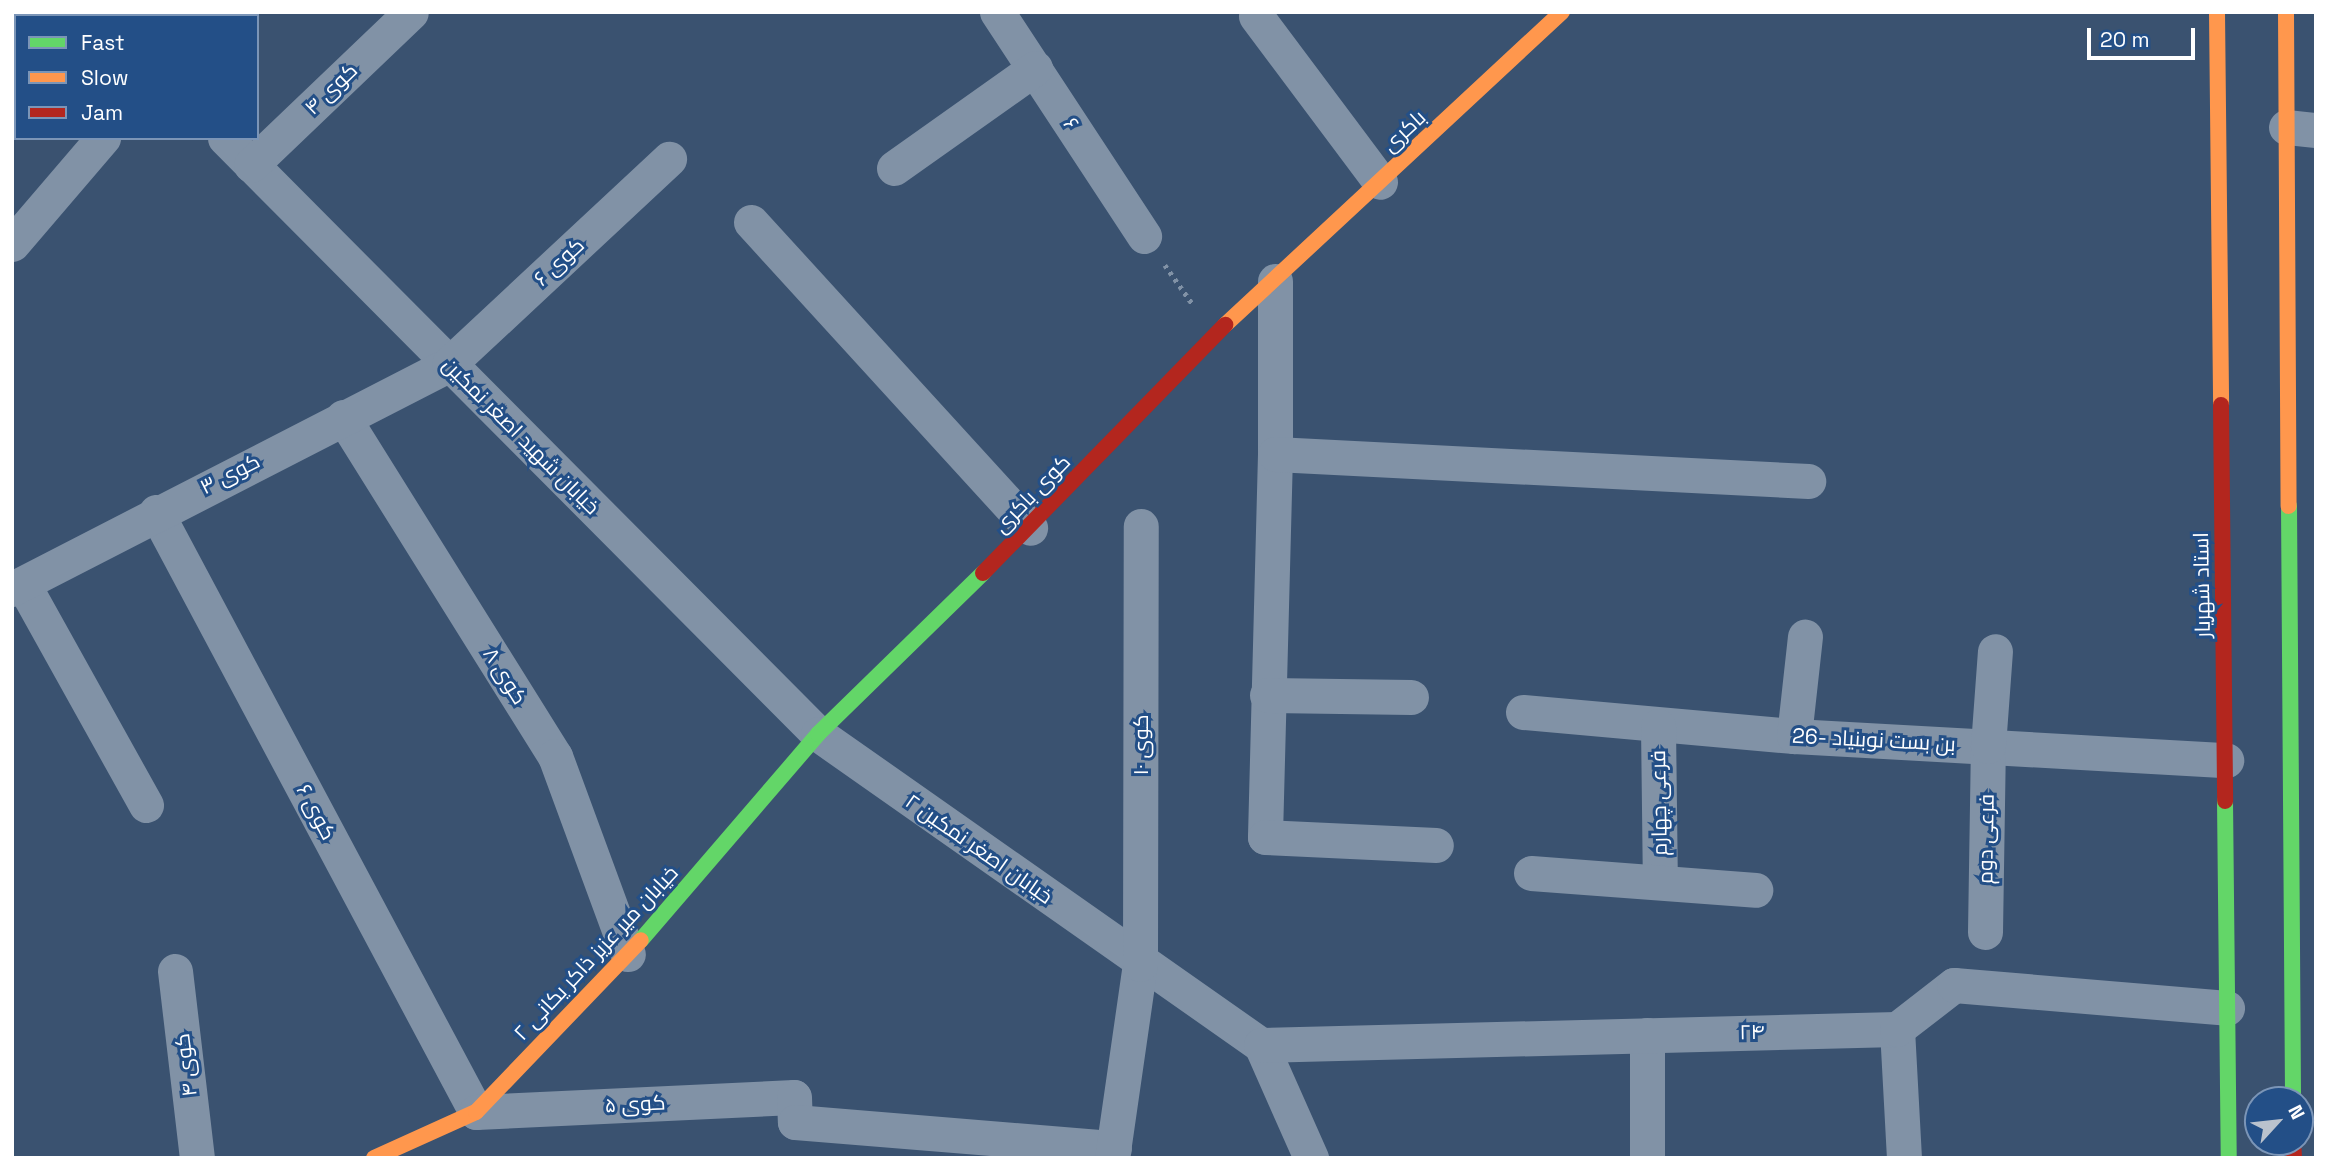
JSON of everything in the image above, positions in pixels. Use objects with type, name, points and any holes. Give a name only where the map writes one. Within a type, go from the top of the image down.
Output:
[{"type":"main road","name":"باکری","points":[[1275,281],[1562,12]]},
{"type":"main road","name":"استاد شهریار","points":[[2217,12],[2229,1158]]},
{"type":"main road","points":[[2286,12],[2301,129],[2293,1086]]},
{"type":"main road","name":"کوی باکری","points":[[818,734],[1030,528],[1215,335],[1275,281]]},
{"type":"main road","name":"۲ خیابان میر عزیز ذاکر یکانی","points":[[374,1158],[476,1112],[628,954],[818,734]]},
{"type":"street","name":"کوی ۴","points":[[251,165],[411,12]]},
{"type":"street","name":"۶","points":[[997,12],[1144,236]]},
{"type":"street","points":[[1256,16],[1380,182]]},
{"type":"street","points":[[894,168],[1035,68]]},
{"type":"street","points":[[12,244],[101,140]]},
{"type":"street","name":"خیابان شهید اصغر نمکین","points":[[227,140],[818,734]]},
{"type":"street","name":"کوی ۶","points":[[449,364],[669,159]]},
{"type":"street","points":[[751,222],[1030,528]]},
{"type":"street","points":[[1275,281],[1275,454],[1265,837],[1436,845]]},
{"type":"street","name":"کوی ۳","points":[[18,586],[156,512],[449,364]]},
{"type":"street","name":"کوی ۸","points":[[343,417],[555,756],[628,954]]},
{"type":"street","points":[[1275,454],[1808,481]]},
{"type":"street","name":"کوی ۶","points":[[156,512],[476,1112]]},
{"type":"street","name":"کوی ۱۰","points":[[1113,1153],[1140,964],[1141,526]]},
{"type":"street","points":[[18,586],[146,804]]},
{"type":"street","points":[[1794,736],[1805,637]]},
{"type":"street","name":"فرعی دوم","points":[[1985,932],[1988,746],[1995,651]]},
{"type":"street","points":[[1268,695],[1411,697]]},
{"type":"street","name":"26- بن بست نوبنیاد","points":[[1523,712],[1794,736],[2226,760]]},
{"type":"street","name":"فرعی چهارم","points":[[1658,726],[1660,880]]},
{"type":"street","name":"خیابان اصغر نمکین ۲","points":[[818,734],[1140,964],[1261,1045]]},
{"type":"street","points":[[1531,873],[1660,880],[1755,890]]},
{"type":"street","name":"کوی ۴","points":[[175,971],[197,1158]]},
{"type":"street","points":[[1904,1158],[1897,1029],[1954,985],[2227,1007]]},
{"type":"street","name":"۲۴","points":[[1261,1045],[1897,1029]]},
{"type":"street","points":[[1647,1035],[1647,1158]]},
{"type":"street","points":[[1261,1045],[1311,1158]]},
{"type":"street","name":"کوی ۵","points":[[476,1112],[794,1109],[1113,1153]]},
{"type":"path","points":[[1144,236],[1215,335]]},
{"type":"traffic: fast","points":[[2289,506],[2293,1086]]},
{"type":"traffic: fast","points":[[641,940],[818,734],[983,573]]},
{"type":"traffic: fast","points":[[2225,801],[2229,1158]]},
{"type":"traffic: slow","points":[[1225,325],[1562,12]]},
{"type":"traffic: slow","points":[[2217,12],[2221,405]]},
{"type":"traffic: slow","points":[[2286,12],[2289,506]]},
{"type":"traffic: slow","points":[[374,1158],[476,1112],[641,940]]},
{"type":"traffic: jam","points":[[983,573],[1225,325]]},
{"type":"traffic: jam","points":[[2221,405],[2225,801]]}]
